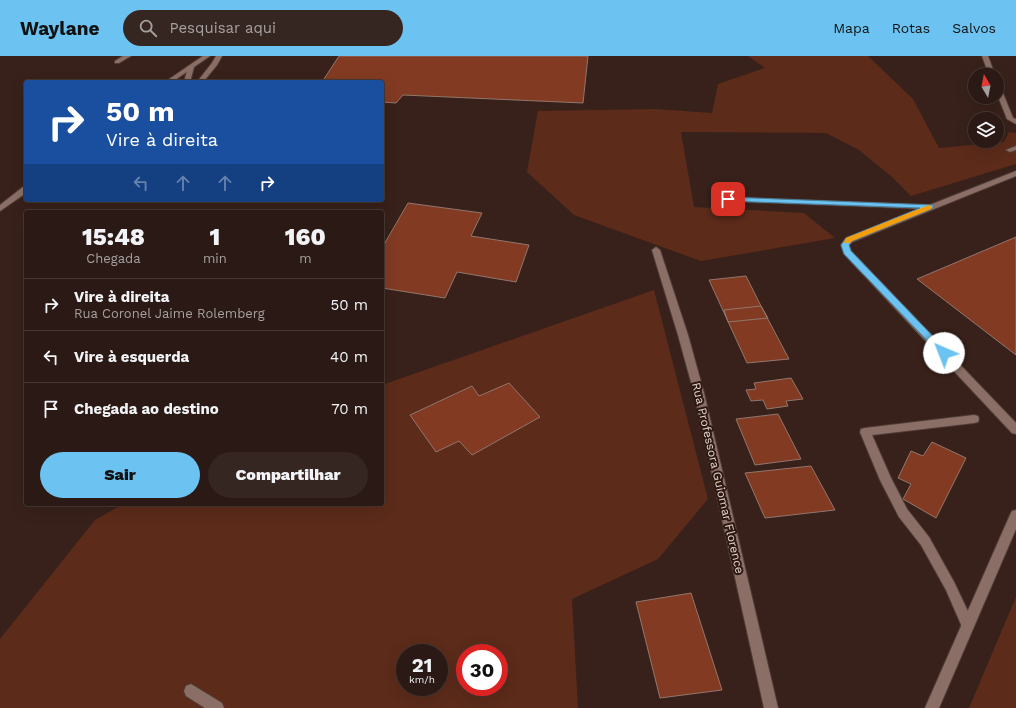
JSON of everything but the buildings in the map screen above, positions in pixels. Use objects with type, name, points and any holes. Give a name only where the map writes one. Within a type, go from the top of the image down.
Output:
[{"type":"street","points":[[117,62],[128,56]]},
{"type":"street","points":[[171,80],[207,56]]},
{"type":"street","points":[[202,80],[219,56]]},
{"type":"street","points":[[985,56],[989,68]]},
{"type":"street","points":[[188,80],[191,67]]},
{"type":"street","points":[[1004,104],[1010,119],[1016,122]]},
{"type":"street","points":[[1016,173],[849,240],[845,245],[847,252],[1016,430]]},
{"type":"street","points":[[0,209],[24,191]]},
{"type":"street","points":[[728,199],[931,207]]},
{"type":"street","name":"Rua Professora Guiomar Florence","points":[[656,250],[683,335],[699,393],[771,708]]},
{"type":"street","points":[[968,624],[950,586],[925,541],[903,513],[886,480],[865,432],[974,419]]},
{"type":"street","points":[[932,708],[1016,515]]},
{"type":"street","points":[[191,691],[216,708]]},
{"type":"shaded area","points":[[748,56],[868,56],[913,99],[939,148],[968,145],[968,148],[1004,148],[1004,142],[1009,132],[1016,133],[1016,164],[911,196],[892,177],[859,150],[826,133],[681,132],[694,207],[804,213],[835,238],[701,261],[574,215],[527,172],[538,111],[655,109],[712,113],[718,84],[765,68]]},
{"type":"shaded area","points":[[654,290],[708,499],[658,559],[572,599],[578,708],[0,708],[0,639],[95,520],[120,506],[384,506],[384,384]]},
{"type":"shaded area","points":[[1016,597],[1016,708],[969,708]]},
{"type":"slow traffic","points":[[847,242],[929,207]]},
{"type":"route","points":[[728,199],[931,207],[849,240],[845,245],[847,252],[944,353]]}]
